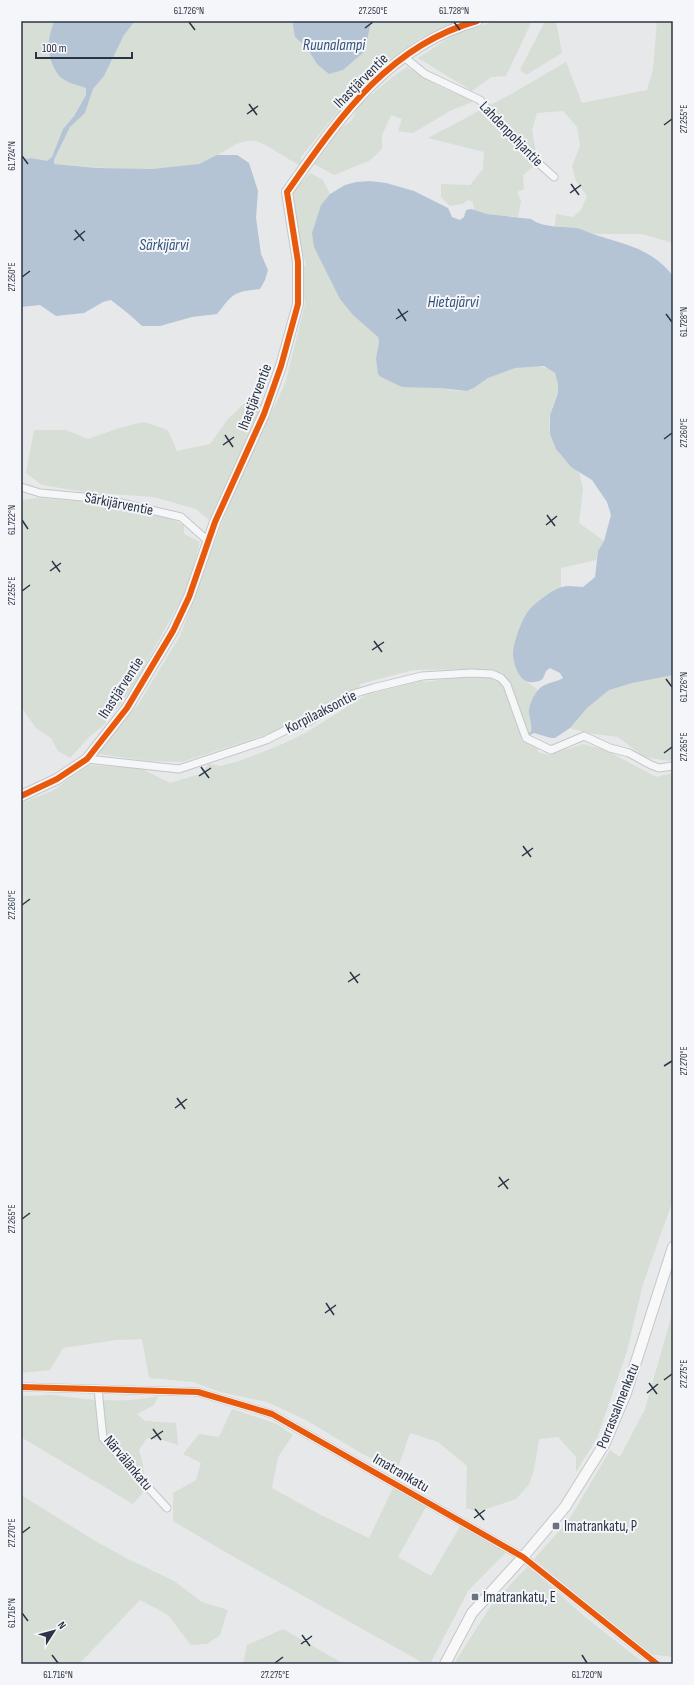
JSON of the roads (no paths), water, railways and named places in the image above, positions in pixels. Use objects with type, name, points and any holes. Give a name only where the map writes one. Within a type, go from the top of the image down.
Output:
[{"type":"street","name":"Ihastjärventie","points":[[21,796],[57,779],[87,759],[127,708],[173,630],[189,597],[215,522],[264,414],[281,366],[298,304],[298,262],[287,192],[333,127],[362,95],[392,66],[425,42],[465,24],[477,21]]},
{"type":"street","name":"Lahdenpohjantie","points":[[404,57],[425,74],[480,100],[501,126],[524,150],[554,177]]},
{"type":"street","name":"Särkijärventie","points":[[21,487],[40,494],[104,499],[181,517],[208,541]]},
{"type":"street","name":"Korpilaaksontie","points":[[87,759],[179,769],[266,740],[290,728],[305,724],[353,694],[422,676],[482,672],[501,678],[507,685],[526,738],[551,750],[584,736],[610,748],[629,752],[659,768],[673,766]]},
{"type":"street","name":"Porrassalmenkatu","points":[[445,1664],[472,1613],[523,1557],[565,1507],[605,1443],[626,1393],[673,1247]]},
{"type":"street","name":"Imatrankatu","points":[[21,1387],[198,1392],[272,1414],[523,1557],[657,1664]]},
{"type":"street","name":"Närvälänkatu","points":[[98,1389],[104,1438],[166,1508]]},
{"type":"water","name":"Särkijärvi","points":[[54,21],[135,21],[124,35],[104,76],[93,89],[85,113],[70,127],[54,160],[54,164],[97,168],[152,169],[199,164],[217,155],[237,155],[249,163],[258,191],[256,218],[261,254],[268,270],[260,289],[244,291],[234,295],[217,314],[192,317],[160,326],[142,326],[111,300],[103,302],[84,313],[56,316],[40,305],[21,307],[21,160],[31,158],[47,161],[52,157],[63,129],[74,116],[86,95],[86,88],[72,84],[60,77],[53,66],[49,54],[49,44],[50,33]]},
{"type":"water","name":"Ruunalampi","points":[[292,21],[371,21],[365,51],[343,70],[329,74],[317,64],[307,48],[295,37]]},
{"type":"water","name":"Hietajärvi","points":[[370,181],[386,183],[414,191],[448,208],[452,217],[460,220],[464,217],[466,210],[471,209],[487,214],[531,219],[541,224],[581,229],[628,245],[648,254],[665,267],[673,276],[673,675],[632,683],[609,690],[587,708],[570,728],[555,738],[534,733],[528,736],[526,730],[529,733],[531,732],[529,710],[533,698],[538,690],[545,685],[563,678],[560,673],[550,668],[539,681],[529,682],[525,680],[519,674],[515,665],[513,656],[514,646],[523,619],[535,604],[558,588],[567,586],[583,587],[595,577],[598,551],[604,541],[611,515],[607,502],[592,480],[571,467],[556,449],[550,434],[550,415],[558,393],[558,384],[555,373],[544,366],[515,368],[488,378],[467,391],[439,388],[402,387],[381,377],[378,374],[376,358],[379,342],[378,337],[353,315],[340,299],[314,247],[312,233],[321,205],[330,194],[345,185],[356,182]]},
{"type":"place","name":"Imatrankatu, P","points":[[556,1526]]},
{"type":"place","name":"Imatrankatu, E","points":[[475,1597]]}]
